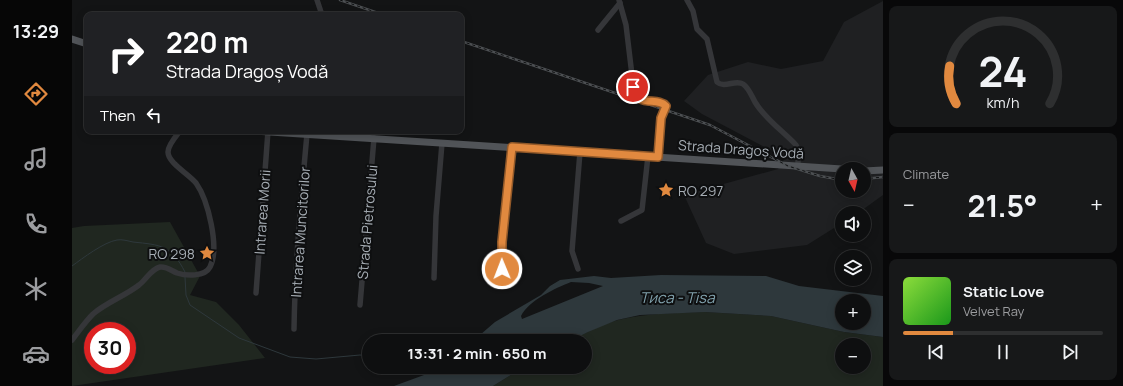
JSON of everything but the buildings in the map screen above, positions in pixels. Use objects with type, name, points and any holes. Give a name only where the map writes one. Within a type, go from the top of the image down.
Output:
[{"type":"main road","points":[[72,39],[84,43]]},
{"type":"main road","name":"Strada Dragoș Vodă","points":[[335,134],[374,138],[835,169]]},
{"type":"main road","points":[[871,171],[883,170]]},
{"type":"street","points":[[316,0],[321,12]]},
{"type":"street","points":[[687,0],[693,11],[698,29],[707,40],[717,82],[724,85],[737,83],[743,84],[747,88],[763,112],[796,145],[798,150],[798,166]]},
{"type":"street","points":[[598,30],[619,2]]},
{"type":"street","points":[[619,2],[626,25],[634,92],[640,99],[661,103],[666,106],[661,118],[658,157]]},
{"type":"street","points":[[72,340],[94,314],[120,296],[129,293],[160,267],[185,275],[203,274],[207,271],[213,260],[215,246],[202,194],[195,183],[171,160],[168,154],[168,150],[178,134]]},
{"type":"street","name":"Intrarea Morii","points":[[256,293],[268,134]]},
{"type":"street","name":"Intrarea Muncitorilor","points":[[294,329],[297,249],[307,134]]},
{"type":"street","name":"Strada Pietrosului","points":[[360,305],[374,138]]},
{"type":"street","points":[[434,278],[436,216],[442,142]]},
{"type":"street","points":[[503,278],[501,261],[502,242],[512,147]]},
{"type":"street","points":[[578,269],[572,251],[580,152]]},
{"type":"street","points":[[621,221],[640,212],[643,208],[648,156]]},
{"type":"shaded area","points":[[883,1],[883,195],[868,206],[835,206],[835,227],[807,245],[734,254],[706,243],[684,195],[778,169],[785,158],[702,114],[684,101],[708,75],[748,62],[781,69],[823,61],[844,22]]},
{"type":"shaded area","points":[[170,222],[200,276],[190,295],[216,302],[239,325],[265,358],[72,386],[72,228],[84,226]]},
{"type":"shaded area","points":[[705,312],[771,316],[844,332],[883,337],[883,386],[493,386],[513,374],[592,374],[592,334],[584,334],[618,320],[661,314]]},
{"type":"water","name":"Тиса - Tisa","points":[[661,275],[766,276],[799,286],[866,294],[835,294],[835,330],[871,330],[871,295],[883,296],[883,337],[844,332],[771,316],[705,312],[640,315],[617,320],[584,334],[481,334],[495,322],[541,295],[550,286],[560,280],[594,276],[611,278]],"holes":[[[571,282],[589,283],[603,286],[522,319],[521,316],[530,305],[551,291]]]},
{"type":"water","points":[[513,374],[493,386],[394,386],[424,375]]},
{"type":"waterway","points":[[72,266],[100,247],[112,241],[121,240],[151,244],[164,248],[175,256],[185,272]]},
{"type":"waterway","points":[[185,277],[186,295],[190,305],[239,338],[290,357],[316,359],[362,355]]},
{"type":"railway","points":[[340,0],[375,12]]},
{"type":"railway","points":[[464,42],[710,125],[788,166],[820,176],[835,179]]},
{"type":"railway","points":[[871,178],[883,177]]},
{"type":"place","name":"RO 297","points":[[666,190]]},
{"type":"place","name":"RO 298","points":[[207,253]]},
{"type":"route","points":[[502,269],[502,242],[512,147],[658,157],[661,118],[666,106],[661,103],[640,99],[634,92],[633,87]]}]
